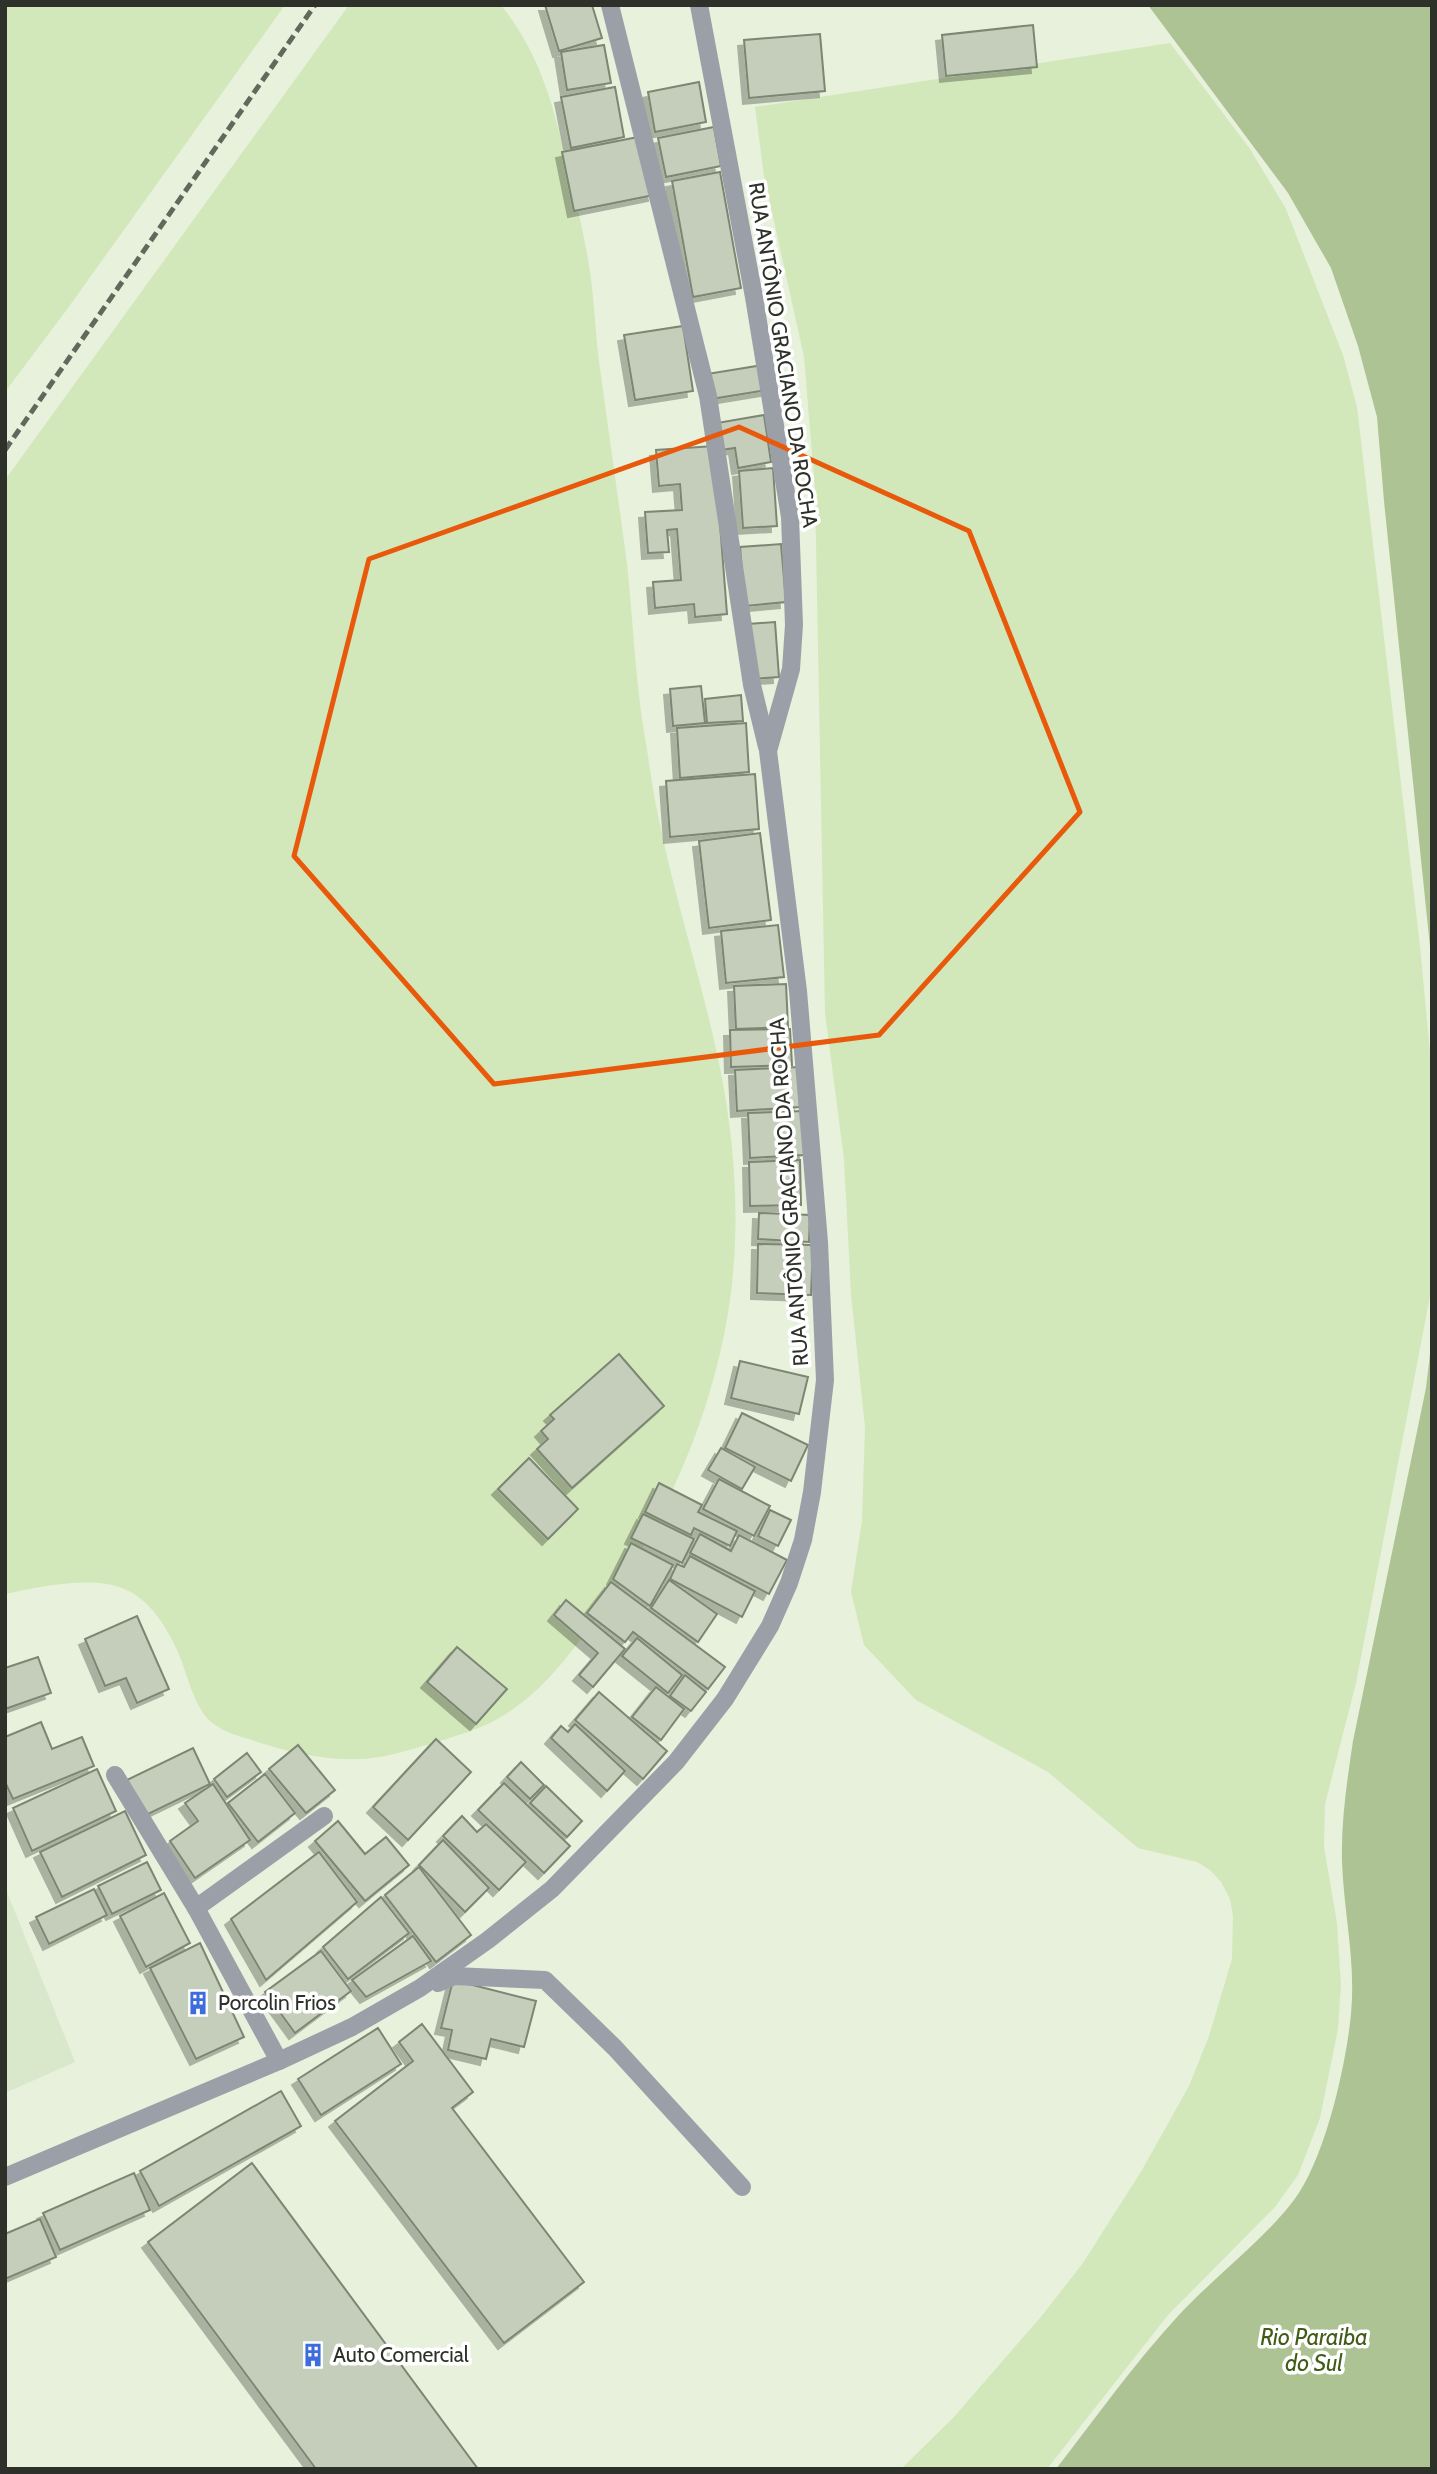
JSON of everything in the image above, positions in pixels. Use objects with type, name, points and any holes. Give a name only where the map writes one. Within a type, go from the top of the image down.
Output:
[{"type":"street","points":[[610,5],[708,396],[752,685],[768,751]]},
{"type":"street","name":"RUA ANTÔNIO GRACIANO DA ROCHA","points":[[5,2177],[279,2061],[352,2026],[420,1988],[488,1940],[552,1889],[676,1762],[724,1699],[770,1626],[789,1583],[803,1540],[812,1492],[825,1380],[819,1242],[798,991],[768,751],[791,669],[794,625],[790,517],[754,298],[699,5]]},
{"type":"street","points":[[115,1775],[196,1908],[279,2061]]},
{"type":"street","points":[[196,1908],[324,1816]]},
{"type":"street","points":[[400,2000],[454,1976],[545,1980],[615,2048],[741,2187]]},
{"type":"highlighted area","points":[[739,427],[969,531],[1080,812],[879,1035],[494,1084],[294,856],[369,559]]},
{"type":"shaded area","points":[[5,5],[285,5],[5,392]]},
{"type":"shaded area","points":[[349,5],[501,5],[533,55],[553,108],[589,265],[599,361],[627,564],[641,711],[652,784],[721,1073],[730,1132],[735,1193],[734,1253],[728,1313],[707,1400],[675,1485],[655,1526],[607,1603],[552,1674],[531,1695],[507,1713],[473,1730],[437,1742],[362,1759],[329,1758],[280,1749],[232,1733],[211,1722],[197,1703],[169,1633],[150,1607],[124,1589],[97,1583],[81,1583],[5,1594],[5,480]]},
{"type":"shaded area","points":[[1170,43],[1250,149],[1286,209],[1343,355],[1357,407],[1420,946],[1432,1074],[1430,1296],[1356,1683],[1325,1804],[1324,1847],[1337,1923],[1341,1985],[1338,2029],[1320,2118],[1298,2175],[1275,2207],[1168,2315],[1047,2469],[901,2469],[953,2418],[1040,2318],[1083,2263],[1142,2170],[1189,2086],[1209,2036],[1232,1959],[1233,1916],[1230,1899],[1221,1882],[1210,1870],[1197,1862],[1138,1848],[1048,1772],[916,1700],[864,1645],[851,1592],[862,1521],[865,1427],[851,1294],[844,1159],[825,1013],[815,490],[804,357],[764,176],[755,107]]},
{"type":"shaded area","points":[[5,1887],[75,2062],[5,2093]]},
{"type":"water","points":[[1148,5],[1432,5],[1432,966],[1377,417],[1358,346],[1331,268],[1288,193]]},
{"type":"water","name":"Rio Paraiba do Sul","points":[[1432,1337],[1432,2469],[1056,2469],[1162,2334],[1192,2301],[1267,2231],[1294,2200],[1315,2161],[1324,2137],[1339,2085],[1351,2014],[1351,1957],[1342,1847],[1343,1816],[1353,1741],[1426,1388]]},
{"type":"building","points":[[545,5],[592,5],[602,38],[559,51]]},
{"type":"building","points":[[1033,25],[1037,67],[946,76],[942,35]]},
{"type":"building","points":[[820,34],[825,91],[749,98],[744,40]]},
{"type":"building","points":[[604,45],[611,83],[567,90],[561,52]]},
{"type":"building","points":[[699,82],[706,122],[655,132],[648,92]]},
{"type":"building","points":[[615,87],[624,137],[571,148],[561,97]]},
{"type":"building","points":[[714,127],[721,166],[666,177],[658,138]]},
{"type":"building","points":[[643,136],[654,195],[574,211],[562,152]]},
{"type":"building","points":[[720,172],[741,288],[693,297],[672,181]]},
{"type":"building","points":[[683,326],[693,391],[635,400],[624,335]]},
{"type":"building","points":[[763,365],[767,390],[711,399],[707,374]]},
{"type":"building","points":[[764,415],[771,462],[738,468],[735,448],[721,450],[717,423]]},
{"type":"building","points":[[714,446],[727,614],[695,617],[694,604],[655,608],[653,582],[681,580],[677,529],[667,530],[669,552],[648,553],[645,512],[682,510],[680,484],[659,486],[656,450]]},
{"type":"building","points":[[773,468],[777,526],[743,528],[739,471]]},
{"type":"building","points":[[781,544],[786,602],[745,606],[740,547]]},
{"type":"building","points":[[775,622],[779,677],[752,679],[748,624]]},
{"type":"building","points":[[701,686],[705,723],[673,726],[670,689]]},
{"type":"building","points":[[741,695],[743,721],[707,723],[705,699]]},
{"type":"building","points":[[746,723],[749,772],[680,778],[677,728]]},
{"type":"building","points":[[755,774],[759,829],[670,837],[666,781]]},
{"type":"building","points":[[760,833],[771,920],[709,928],[699,841]]},
{"type":"building","points":[[778,925],[784,977],[726,983],[721,931]]},
{"type":"building","points":[[786,984],[788,1027],[736,1029],[734,986]]},
{"type":"building","points":[[790,1029],[792,1065],[731,1067],[730,1030]]},
{"type":"building","points":[[798,1067],[800,1107],[737,1111],[735,1070]]},
{"type":"building","points":[[803,1111],[805,1155],[750,1158],[748,1113]]},
{"type":"building","points":[[800,1160],[801,1205],[750,1206],[749,1162]]},
{"type":"building","points":[[759,1213],[810,1215],[809,1242],[758,1239]]},
{"type":"building","points":[[758,1244],[813,1245],[811,1295],[757,1293]]},
{"type":"building","points":[[619,1354],[664,1406],[572,1488],[537,1449],[548,1439],[541,1431],[554,1419],[550,1415]]},
{"type":"building","points":[[740,1361],[808,1377],[799,1414],[731,1398]]},
{"type":"building","points":[[742,1413],[808,1445],[791,1481],[725,1448]]},
{"type":"building","points":[[721,1448],[755,1467],[742,1489],[708,1470]]},
{"type":"building","points":[[529,1458],[578,1509],[548,1539],[498,1489]]},
{"type":"building","points":[[719,1479],[770,1506],[754,1536],[703,1509]]},
{"type":"building","points":[[659,1483],[702,1505],[698,1512],[737,1531],[730,1546],[694,1528],[691,1535],[645,1512]]},
{"type":"building","points":[[770,1510],[791,1520],[778,1546],[758,1536]]},
{"type":"building","points":[[643,1514],[694,1539],[682,1563],[631,1538]]},
{"type":"building","points":[[700,1534],[731,1551],[739,1535],[787,1560],[769,1594],[690,1553]]},
{"type":"building","points":[[631,1543],[673,1565],[650,1606],[613,1579]]},
{"type":"building","points":[[690,1556],[755,1591],[742,1617],[670,1579],[677,1564],[684,1567]]},
{"type":"building","points":[[669,1580],[717,1614],[698,1642],[651,1608]]},
{"type":"building","points":[[611,1582],[725,1667],[708,1689],[633,1632],[625,1642],[587,1613]]},
{"type":"building","points":[[566,1600],[625,1649],[593,1687],[579,1675],[598,1653],[554,1615]]},
{"type":"building","points":[[137,1616],[169,1689],[137,1703],[126,1678],[105,1686],[85,1639]]},
{"type":"building","points":[[637,1638],[682,1675],[668,1693],[622,1656]]},
{"type":"building","points":[[457,1647],[507,1689],[476,1724],[427,1682]]},
{"type":"building","points":[[38,1657],[51,1693],[5,1709],[5,1668]]},
{"type":"building","points":[[685,1675],[706,1692],[691,1711],[670,1696]]},
{"type":"building","points":[[656,1687],[684,1709],[661,1740],[632,1717]]},
{"type":"building","points":[[599,1692],[667,1751],[643,1779],[575,1720]]},
{"type":"building","points":[[41,1722],[52,1749],[82,1737],[94,1766],[13,1799],[5,1782],[5,1737]]},
{"type":"building","points":[[575,1724],[625,1771],[607,1791],[551,1738],[561,1726],[568,1732]]},
{"type":"building","points":[[436,1739],[471,1772],[408,1840],[373,1807]]},
{"type":"building","points":[[298,1745],[335,1790],[306,1813],[269,1769]]},
{"type":"building","points":[[193,1748],[210,1784],[144,1816],[127,1780]]},
{"type":"building","points":[[247,1753],[261,1772],[227,1797],[214,1779]]},
{"type":"building","points":[[521,1762],[544,1785],[530,1799],[507,1777]]},
{"type":"building","points":[[97,1769],[116,1811],[32,1851],[13,1808]]},
{"type":"building","points":[[265,1774],[295,1813],[258,1842],[228,1803]]},
{"type":"building","points":[[504,1783],[570,1846],[544,1873],[478,1810]]},
{"type":"building","points":[[213,1784],[250,1840],[195,1878],[170,1841],[198,1821],[185,1803]]},
{"type":"building","points":[[546,1786],[582,1821],[567,1837],[530,1803]]},
{"type":"building","points":[[125,1811],[146,1855],[62,1897],[40,1852]]},
{"type":"building","points":[[462,1816],[477,1832],[486,1824],[526,1862],[499,1890],[443,1836]]},
{"type":"building","points":[[338,1821],[365,1854],[386,1837],[409,1865],[365,1901],[315,1841]]},
{"type":"building","points":[[443,1840],[489,1888],[465,1912],[419,1865]]},
{"type":"building","points":[[319,1852],[357,1902],[266,1980],[231,1919]]},
{"type":"building","points":[[147,1862],[161,1890],[112,1914],[98,1886]]},
{"type":"building","points":[[419,1867],[471,1935],[436,1962],[385,1895]]},
{"type":"building","points":[[94,1889],[107,1915],[49,1944],[36,1917]]},
{"type":"building","points":[[164,1893],[190,1943],[146,1967],[120,1916]]},
{"type":"building","points":[[381,1897],[409,1933],[348,1979],[323,1947]]},
{"type":"building","points":[[413,1936],[431,1961],[366,1997],[352,1980]]},
{"type":"building","name":"Porcolin Frios","points":[[200,1943],[244,2037],[196,2059],[150,1968]]},
{"type":"building","points":[[321,1951],[351,1991],[295,2033],[265,1992]]},
{"type":"building","points":[[453,1980],[536,2001],[524,2047],[491,2039],[486,2059],[448,2050],[452,2030],[441,2028]]},
{"type":"building","points":[[422,2024],[473,2092],[452,2108],[584,2282],[504,2343],[335,2121],[413,2061],[399,2042]]},
{"type":"building","points":[[378,2028],[401,2064],[321,2115],[298,2079]]},
{"type":"building","points":[[281,2091],[301,2126],[159,2206],[140,2171]]},
{"type":"building","name":"Auto Comercial","points":[[252,2163],[478,2469],[316,2469],[148,2242]]},
{"type":"building","points":[[134,2173],[150,2210],[60,2250],[43,2213]]},
{"type":"building","points":[[40,2219],[56,2257],[5,2279],[5,2234]]},
{"type":"railway","points":[[5,450],[315,5]]},
{"type":"place","name":"Porcolin Frios","points":[[198,2003]]},
{"type":"place","name":"Auto Comercial","points":[[313,2355]]}]
